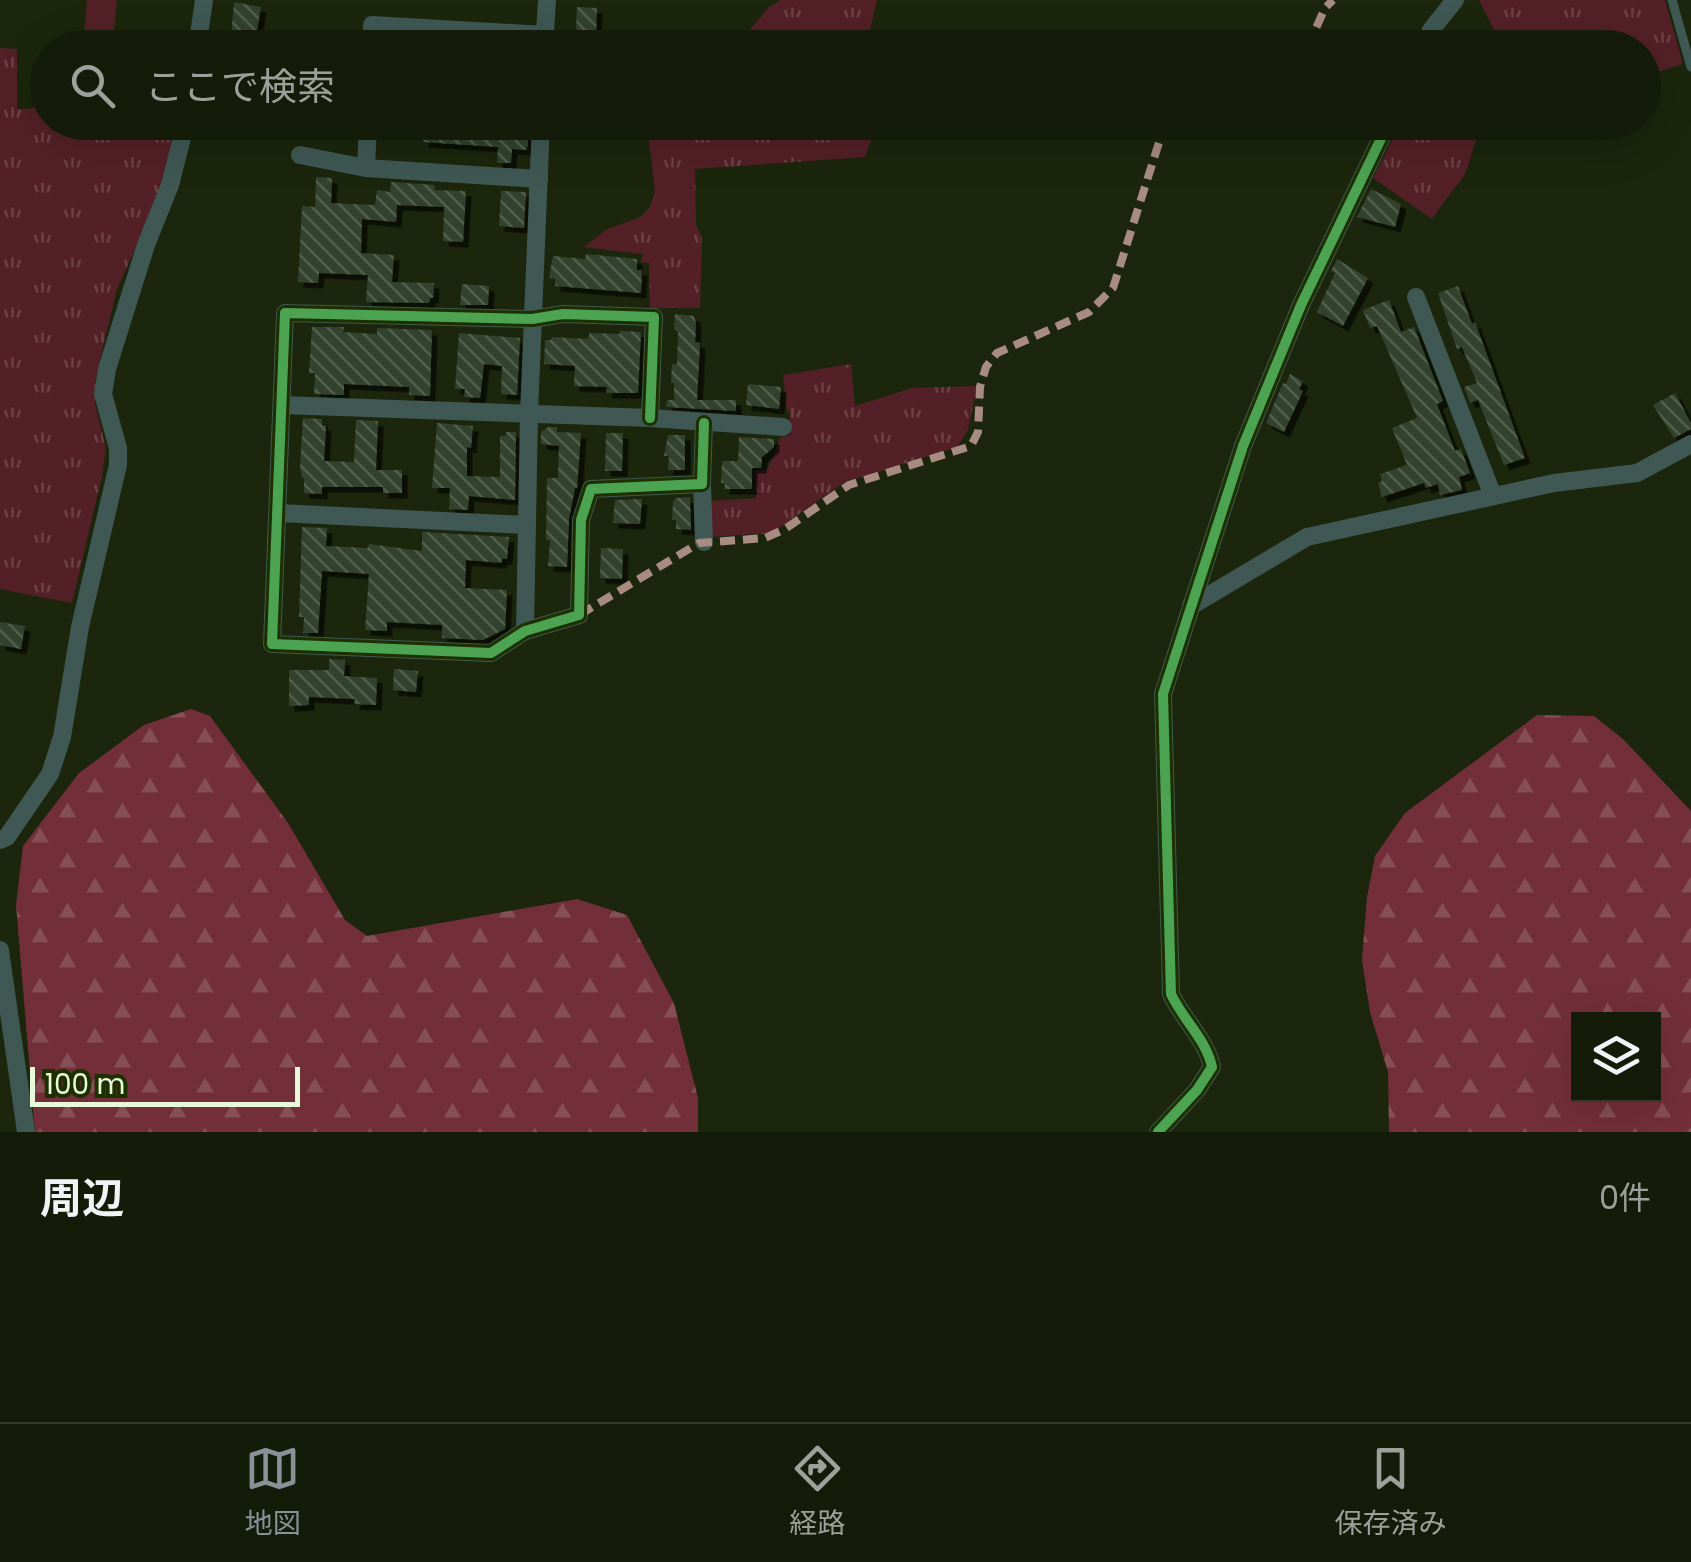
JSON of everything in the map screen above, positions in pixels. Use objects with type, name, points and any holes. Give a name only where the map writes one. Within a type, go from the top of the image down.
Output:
[{"type":"street","points":[[200,30],[204,0]]},
{"type":"street","points":[[545,30],[546,0]]},
{"type":"street","points":[[1431,30],[1455,0]]},
{"type":"street","points":[[372,30],[372,25],[426,30]]},
{"type":"street","points":[[0,840],[7,837],[50,774],[62,738],[80,627],[118,465],[118,448],[103,394],[181,140]]},
{"type":"street","points":[[366,168],[367,140]]},
{"type":"street","points":[[525,631],[540,140]]},
{"type":"street","points":[[1158,1132],[1197,1090],[1212,1067],[1208,1050],[1171,994],[1172,938],[1164,836],[1164,694],[1243,446],[1300,305],[1381,140]]},
{"type":"street","points":[[300,154],[366,168],[538,179]]},
{"type":"street","points":[[1416,297],[1493,496]]},
{"type":"street","points":[[650,418],[654,317],[563,314],[532,320],[286,313],[272,644],[491,653],[525,631],[579,614],[582,520],[591,489],[702,484]]},
{"type":"street","points":[[282,405],[650,418],[782,427]]},
{"type":"street","points":[[704,423],[704,542]]},
{"type":"street","points":[[1191,606],[1307,537],[1554,482],[1637,472],[1691,444]]},
{"type":"street","points":[[279,513],[526,525]]},
{"type":"street","points":[[0,950],[26,1132]]},
{"type":"lane","points":[[1672,0],[1691,66]]},
{"type":"green space","points":[[87,0],[117,0],[114,30],[84,30]]},
{"type":"green space","points":[[781,0],[877,0],[870,30],[750,30],[769,7]]},
{"type":"green space","points":[[1479,0],[1665,0],[1683,64],[1661,71],[1661,30],[1494,30]]},
{"type":"green space","points":[[0,48],[17,49],[17,109],[30,109],[30,140],[176,140],[162,189],[117,289],[96,376],[95,404],[106,448],[72,603],[0,589]]},
{"type":"green space","points":[[649,140],[871,140],[865,157],[695,169],[696,225],[702,238],[700,308],[650,308],[649,263],[641,262],[643,254],[584,247],[606,230],[640,217],[650,207],[655,192]]},
{"type":"green space","points":[[1392,140],[1476,140],[1465,173],[1432,219],[1373,178]]},
{"type":"green space","points":[[851,364],[855,406],[912,388],[977,386],[968,430],[957,447],[843,483],[772,533],[709,537],[710,501],[756,498],[756,471],[767,470],[781,437],[790,436],[783,375]]},
{"type":"green space","points":[[191,709],[210,716],[288,823],[345,920],[367,936],[577,899],[627,915],[674,1003],[698,1098],[698,1132],[35,1132],[16,905],[23,846],[79,773],[144,725]]},
{"type":"green space","points":[[1537,715],[1594,716],[1623,739],[1691,811],[1691,1132],[1389,1132],[1388,1072],[1370,1012],[1362,960],[1375,856],[1405,813]]},
{"type":"building","points":[[234,2],[261,7],[257,30],[232,30]]},
{"type":"building","points":[[577,7],[597,8],[596,30],[576,30]]},
{"type":"building","points":[[528,140],[528,145],[526,150],[512,149],[511,163],[497,163],[498,147],[423,142]]},
{"type":"building","points":[[316,177],[332,178],[331,203],[375,205],[377,190],[390,192],[391,182],[466,191],[463,242],[443,241],[444,207],[397,205],[396,222],[362,219],[361,253],[394,255],[392,282],[434,283],[429,303],[366,302],[368,275],[319,273],[318,283],[298,282],[302,206],[315,207]]},
{"type":"building","points":[[1371,189],[1401,204],[1395,227],[1357,217]]},
{"type":"building","points":[[501,191],[526,192],[524,228],[499,226]]},
{"type":"building","points":[[586,254],[637,259],[637,270],[642,270],[641,293],[555,286],[555,279],[549,278],[553,256],[585,259]]},
{"type":"building","points":[[1337,259],[1368,278],[1343,326],[1317,312],[1335,273],[1331,271]]},
{"type":"building","points":[[462,284],[489,286],[488,305],[460,305]]},
{"type":"building","points":[[1458,286],[1525,458],[1504,465],[1478,400],[1470,403],[1464,387],[1477,383],[1462,347],[1457,349],[1438,293]]},
{"type":"building","points":[[1389,300],[1401,332],[1414,327],[1443,401],[1437,404],[1455,451],[1461,449],[1470,473],[1459,477],[1462,490],[1440,495],[1438,484],[1426,488],[1424,483],[1382,497],[1380,474],[1407,465],[1392,428],[1417,418],[1377,326],[1370,328],[1363,310]]},
{"type":"building","points":[[675,314],[694,316],[696,323],[695,342],[700,343],[697,400],[736,400],[736,411],[666,407],[667,400],[674,400],[672,364],[677,364],[678,332],[674,328]]},
{"type":"building","points":[[312,327],[344,327],[343,332],[377,334],[377,328],[432,330],[430,396],[409,395],[409,387],[344,384],[344,395],[314,394],[315,373],[309,373]]},
{"type":"building","points":[[641,332],[638,393],[606,393],[607,387],[574,386],[575,366],[544,364],[545,340],[587,339],[590,333]]},
{"type":"building","points":[[459,333],[520,338],[517,395],[501,394],[502,366],[484,364],[480,398],[464,397],[465,389],[455,389]]},
{"type":"building","points":[[1290,374],[1303,381],[1299,389],[1303,391],[1284,432],[1266,423]]},
{"type":"building","points":[[748,384],[781,387],[779,409],[746,405]]},
{"type":"building","points":[[1675,393],[1691,429],[1674,438],[1653,405]]},
{"type":"building","points":[[303,418],[322,419],[322,425],[326,425],[324,461],[354,462],[356,420],[378,421],[376,470],[402,470],[402,493],[383,493],[383,487],[322,487],[322,494],[304,493],[300,467]]},
{"type":"building","points":[[437,423],[473,426],[471,448],[467,447],[467,476],[500,477],[500,436],[516,432],[515,500],[469,496],[468,510],[449,509],[450,488],[432,488]]},
{"type":"building","points":[[557,427],[557,432],[581,433],[567,567],[548,566],[547,478],[558,478],[559,446],[541,444],[541,432]]},
{"type":"building","points":[[606,433],[623,433],[622,471],[605,471]]},
{"type":"building","points":[[668,435],[685,435],[685,470],[668,470],[669,456],[664,456]]},
{"type":"building","points":[[739,437],[774,439],[774,447],[762,457],[761,468],[752,468],[752,489],[724,489],[722,461],[738,461]]},
{"type":"building","points":[[690,497],[691,530],[676,529],[673,502]]},
{"type":"building","points":[[642,499],[640,524],[613,523],[615,500]]},
{"type":"building","points":[[302,527],[327,528],[326,546],[368,548],[369,544],[422,551],[422,532],[509,537],[507,559],[501,563],[466,560],[465,588],[507,590],[505,629],[483,640],[442,638],[442,625],[387,622],[387,631],[365,630],[369,574],[322,571],[318,633],[303,633],[304,617],[299,617]]},
{"type":"building","points":[[601,548],[623,549],[622,579],[600,578]]},
{"type":"building","points":[[0,622],[25,626],[21,649],[0,645]]},
{"type":"building","points":[[329,659],[345,660],[344,676],[377,678],[376,705],[354,704],[355,699],[309,697],[309,705],[289,706],[289,670],[329,670]]},
{"type":"building","points":[[394,669],[418,671],[416,692],[393,690]]},
{"type":"marked path","points":[[1315,30],[1333,0]]},
{"type":"marked path","points":[[579,615],[699,543],[765,538],[785,529],[849,485],[971,446],[978,432],[980,387],[986,367],[997,353],[1089,312],[1113,288],[1160,140]]},
{"type":"cycle path","points":[[1158,1132],[1197,1090],[1212,1067],[1205,1047],[1171,994],[1163,694],[1243,446],[1301,305],[1380,140]]},
{"type":"cycle path","points":[[650,418],[654,317],[563,314],[532,319],[285,313],[272,644],[491,653],[525,631],[579,615],[581,520],[591,489],[702,484],[704,423]]}]
